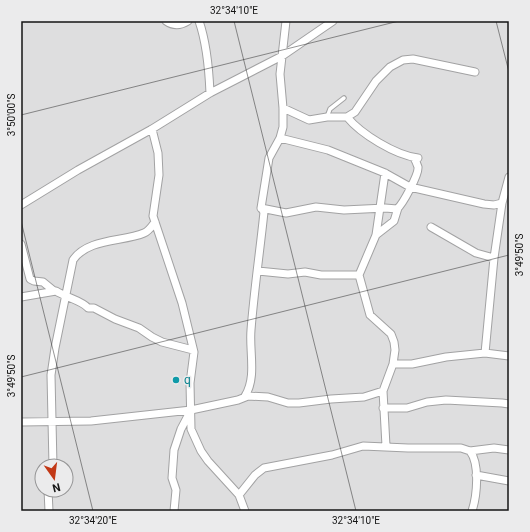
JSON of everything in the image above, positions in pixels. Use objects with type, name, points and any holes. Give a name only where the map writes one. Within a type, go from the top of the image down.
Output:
[{"type":"street","points":[[166,21],[174,25],[181,25],[188,21]]},
{"type":"street","points":[[199,21],[209,66],[210,93]]},
{"type":"street","points":[[246,396],[251,380],[250,336],[264,212],[261,208],[269,158],[280,138],[283,127],[284,108],[280,82],[286,21]]},
{"type":"street","points":[[21,205],[78,170],[152,129],[210,93],[282,56],[333,21]]},
{"type":"street","points":[[284,108],[305,119],[312,120],[327,117],[347,117],[355,112],[376,81],[390,67],[404,60],[413,59],[474,72]]},
{"type":"street","points":[[347,117],[352,123],[384,146],[417,158],[418,169],[398,208],[394,221],[376,235]]},
{"type":"street","points":[[152,129],[158,154],[159,175],[153,216],[182,303],[194,350],[190,383],[191,429],[201,451],[208,461],[239,495],[245,511]]},
{"type":"street","points":[[280,138],[328,150],[385,173],[410,187],[484,204],[494,205],[502,203]]},
{"type":"street","points":[[385,173],[376,235],[359,275],[370,315],[391,334],[394,342],[395,350],[393,364],[383,391],[386,446]]},
{"type":"street","points":[[485,353],[494,258],[502,203],[509,177]]},
{"type":"street","points":[[261,208],[286,213],[316,207],[344,210],[357,208],[398,208]]},
{"type":"street","points":[[53,458],[51,376],[54,348],[73,260],[78,254],[98,243],[145,233],[155,222]]},
{"type":"street","points":[[431,228],[476,253],[494,258]]},
{"type":"street","points":[[21,244],[30,279],[43,282],[54,291],[85,304],[88,308],[94,308],[115,319],[139,328],[162,342],[194,350]]},
{"type":"street","points":[[258,271],[288,274],[304,272],[321,275],[359,275]]},
{"type":"street","points":[[21,297],[54,291]]},
{"type":"street","points":[[393,364],[412,364],[446,357],[485,353],[509,356]]},
{"type":"street","points":[[21,422],[91,421],[191,410],[238,400],[246,396],[268,397],[288,403],[299,403],[364,397],[383,391]]},
{"type":"street","points":[[383,408],[407,408],[426,402],[446,400],[509,404]]},
{"type":"street","points":[[174,511],[176,490],[172,478],[174,450],[181,429],[191,410]]},
{"type":"street","points":[[239,495],[255,475],[264,468],[332,455],[359,446],[461,448],[470,451],[494,448],[509,450]]},
{"type":"street","points":[[470,451],[474,457],[476,475],[476,500],[472,511]]},
{"type":"street","points":[[476,475],[509,481]]},
{"type":"street","points":[[48,498],[49,511]]},
{"type":"lane","points":[[327,117],[330,108],[344,98]]},
{"type":"place","name":"q","points":[[176,380]]}]
